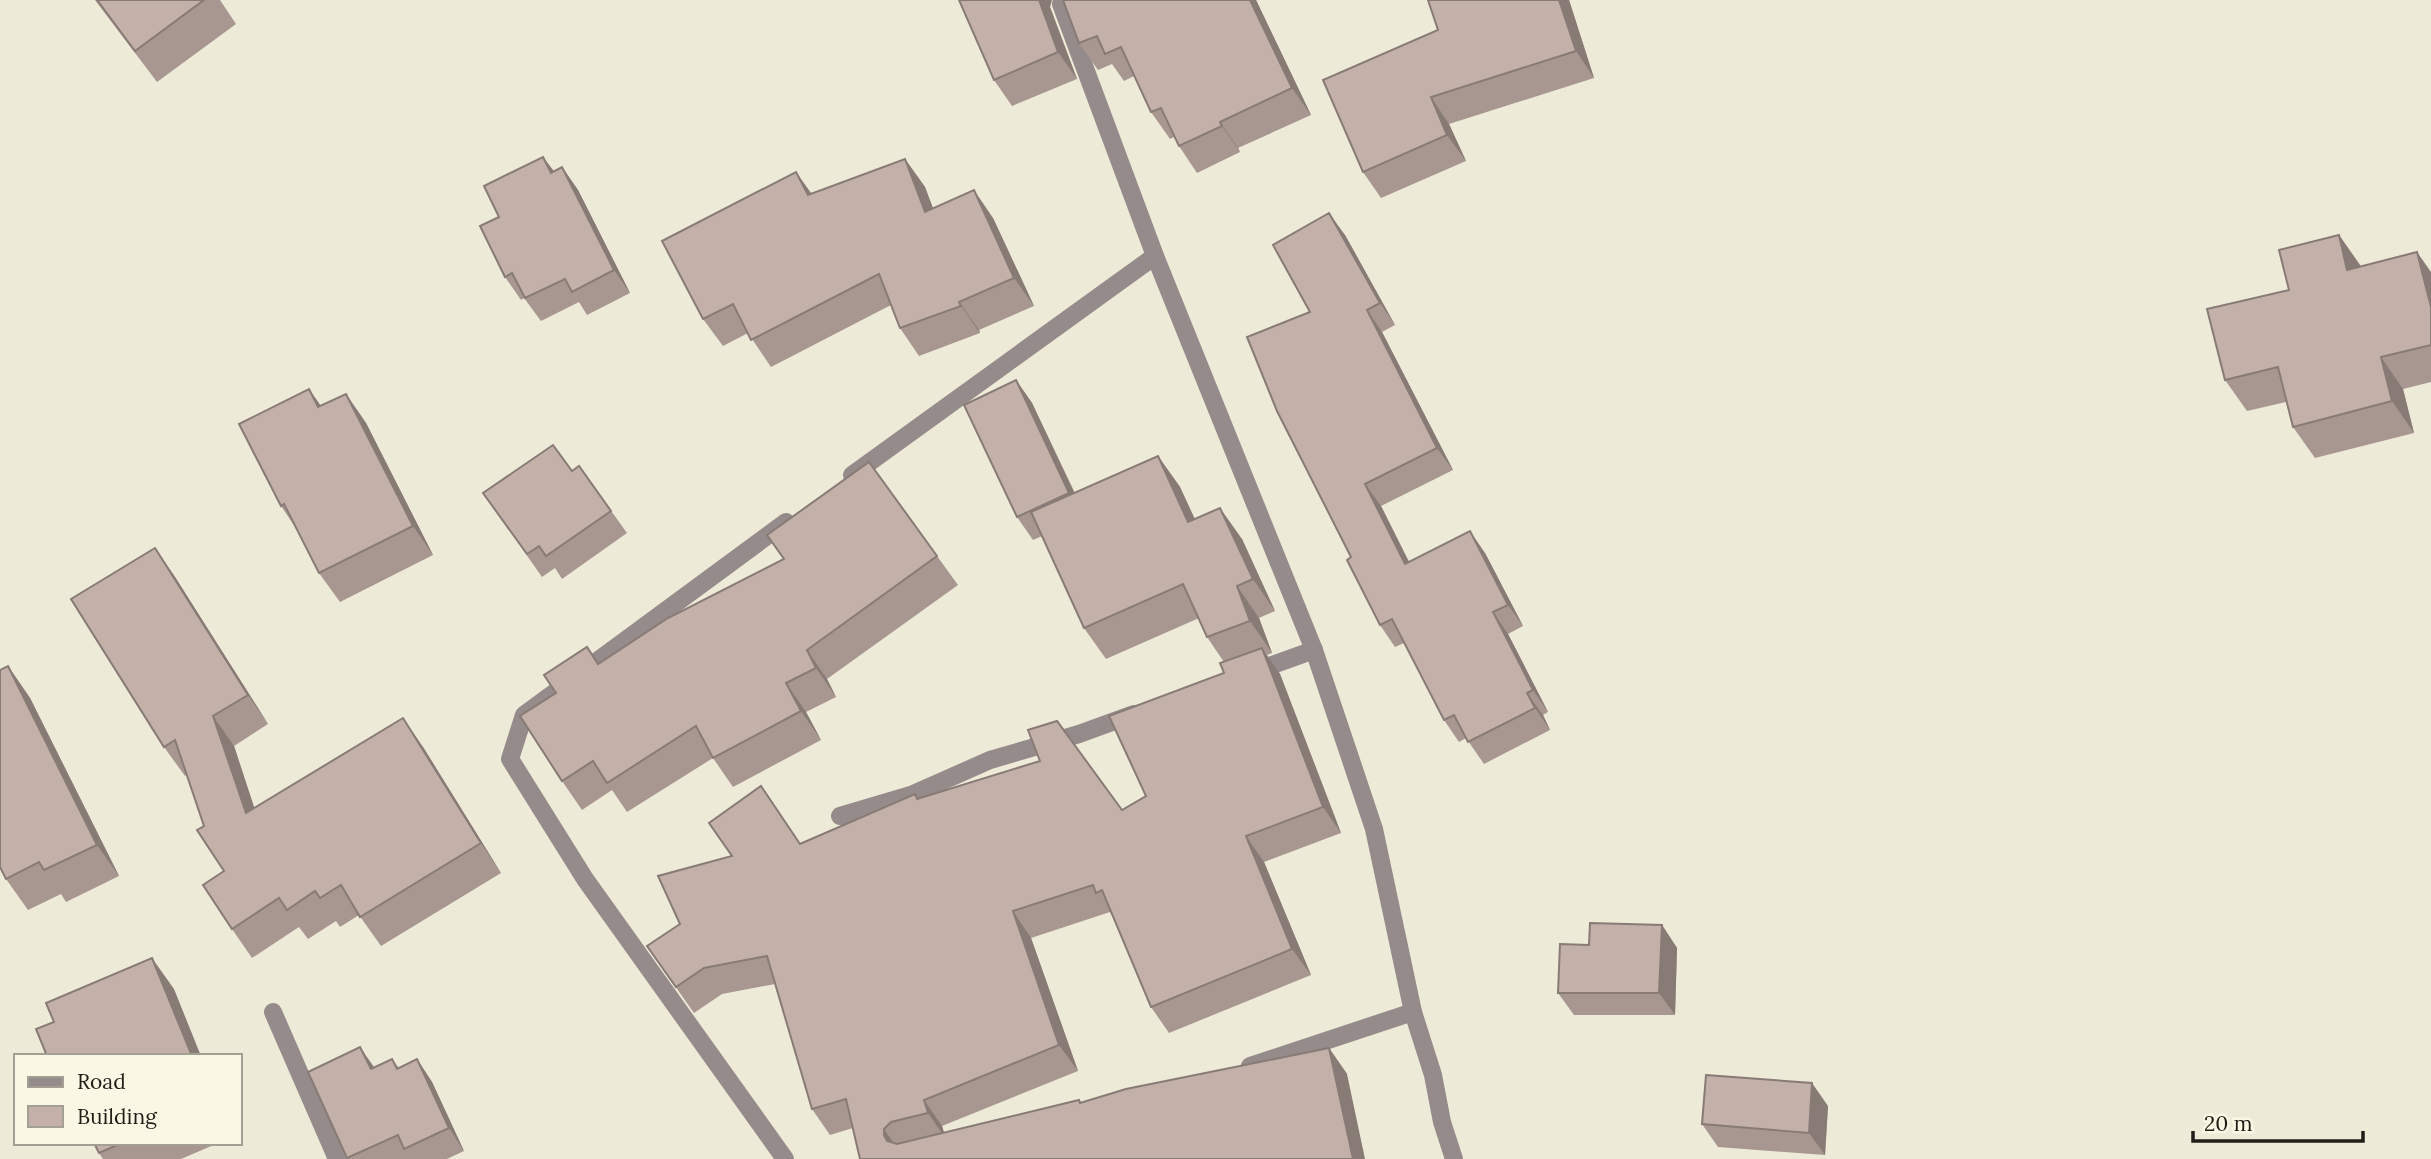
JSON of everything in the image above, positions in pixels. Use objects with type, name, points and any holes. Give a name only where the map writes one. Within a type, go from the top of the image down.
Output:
[{"type":"street","points":[[1061,4],[1155,256],[1314,650],[1374,829],[1413,1012],[1433,1075],[1442,1122],[1454,1159]]},
{"type":"street","points":[[840,484],[1155,256]]},
{"type":"street","points":[[785,1159],[585,879],[510,759],[524,715],[795,516]]},
{"type":"street","points":[[1235,678],[1314,650]]},
{"type":"street","points":[[840,816],[911,795],[990,760],[1079,734],[1157,706]]},
{"type":"street","points":[[273,1012],[337,1159]]},
{"type":"street","points":[[1227,1073],[1413,1012]]},
{"type":"building","points":[[97,0],[204,0],[135,51]]},
{"type":"building","points":[[959,0],[1039,0],[1058,52],[994,80]]},
{"type":"building","points":[[1063,0],[1250,0],[1292,88],[1220,122],[1222,126],[1179,146],[1161,108],[1151,112],[1121,47],[1105,54],[1097,36],[1079,43]]},
{"type":"building","points":[[1428,0],[1559,0],[1576,51],[1431,97],[1447,135],[1363,172],[1323,80],[1438,30]]},
{"type":"building","points":[[543,157],[551,173],[562,167],[614,270],[572,292],[565,279],[525,298],[512,273],[505,277],[480,226],[499,217],[484,186]]},
{"type":"building","points":[[905,159],[925,212],[974,190],[1014,278],[959,302],[961,306],[900,328],[879,274],[751,340],[733,304],[703,319],[662,241],[796,172],[808,195]]},
{"type":"building","points":[[1329,213],[1380,303],[1367,310],[1437,448],[1365,484],[1405,564],[1470,531],[1508,605],[1493,612],[1533,690],[1527,693],[1535,708],[1468,742],[1454,715],[1444,720],[1392,619],[1380,625],[1347,560],[1351,557],[1277,411],[1247,337],[1310,312],[1273,245]]},
{"type":"building","points":[[2339,235],[2347,270],[2417,252],[2431,307],[2431,345],[2381,357],[2392,401],[2293,427],[2278,367],[2225,380],[2207,309],[2289,290],[2279,250]]},
{"type":"building","points":[[1016,380],[1069,493],[1017,517],[964,405]]},
{"type":"building","points":[[309,389],[318,407],[346,394],[413,526],[319,573],[239,424]]},
{"type":"building","points":[[553,445],[572,471],[579,466],[611,511],[546,556],[539,546],[527,554],[483,493]]},
{"type":"building","points":[[1158,456],[1188,522],[1220,508],[1253,579],[1237,586],[1250,621],[1207,637],[1183,584],[1084,628],[1031,512]]},
{"type":"building","points":[[869,462],[937,556],[807,650],[816,668],[786,683],[801,711],[713,758],[696,726],[607,783],[593,761],[562,781],[520,716],[556,693],[544,675],[587,647],[598,664],[668,618],[784,559],[767,535]]},
{"type":"building","points":[[155,548],[248,695],[213,716],[246,813],[403,718],[481,843],[360,917],[341,885],[320,898],[315,891],[287,910],[279,898],[232,929],[203,885],[224,871],[197,830],[204,826],[175,740],[164,747],[71,599]]},
{"type":"building","points":[[1262,648],[1323,807],[1246,836],[1292,949],[1151,1007],[1102,890],[1096,893],[1093,885],[1013,911],[1059,1045],[924,1100],[928,1113],[891,1122],[884,1129],[884,1135],[887,1141],[897,1144],[1079,1100],[1080,1103],[1126,1089],[1329,1048],[1353,1159],[860,1159],[846,1099],[812,1109],[767,956],[704,968],[676,987],[647,946],[680,924],[658,876],[732,856],[709,823],[761,786],[800,844],[915,794],[917,799],[1040,761],[1028,730],[1057,721],[1122,810],[1146,796],[1109,716],[1224,673],[1220,663]]},
{"type":"building","points":[[8,666],[97,845],[44,870],[39,862],[6,879],[0,867],[0,670]]},
{"type":"building","points":[[1590,923],[1662,925],[1659,993],[1558,993],[1560,944],[1589,945]]},
{"type":"building","points":[[152,958],[191,1054],[46,1054],[36,1029],[54,1022],[46,1003]]},
{"type":"building","points":[[360,1047],[371,1069],[392,1059],[397,1069],[417,1059],[449,1128],[404,1149],[398,1135],[347,1158],[308,1072]]},
{"type":"building","points":[[1706,1075],[1812,1083],[1809,1133],[1702,1124]]},
{"type":"building","points":[[95,1145],[117,1145],[99,1153]]}]
